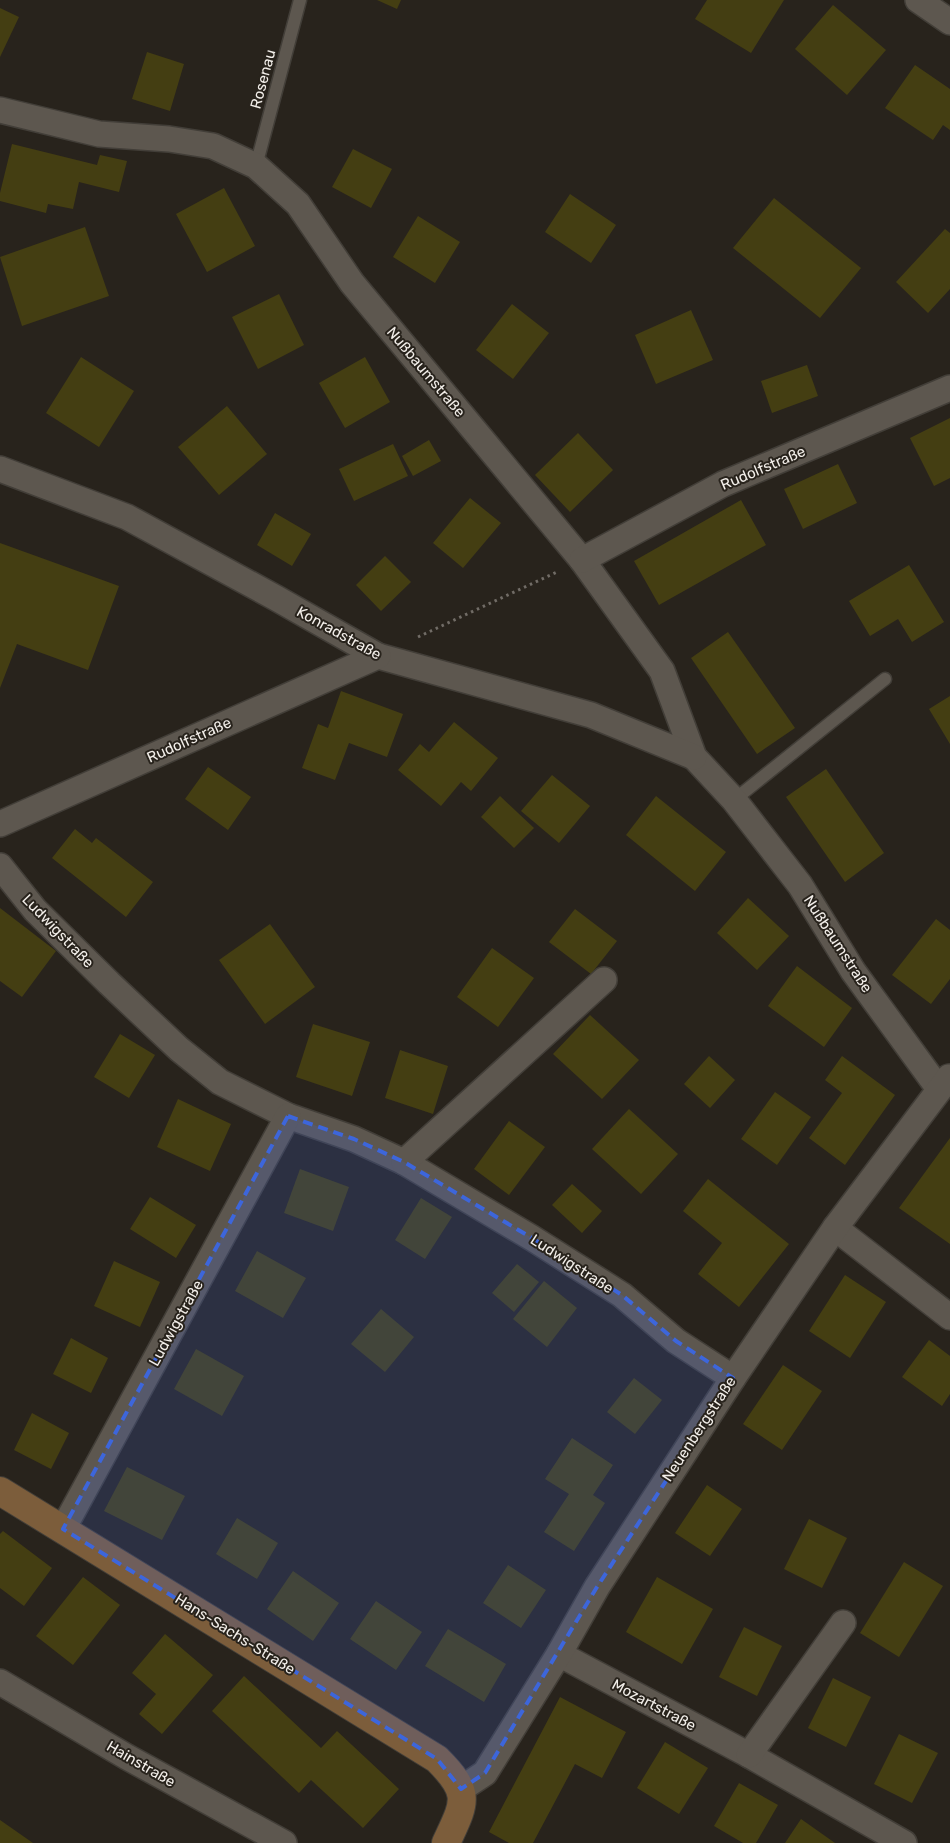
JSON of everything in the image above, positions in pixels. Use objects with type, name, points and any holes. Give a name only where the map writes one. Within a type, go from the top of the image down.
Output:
[{"type":"street","points":[[918,0],[950,22]]},
{"type":"street","name":"Nußbaumstraße","points":[[0,110],[99,134],[169,139],[213,146],[256,166],[298,204],[352,283],[582,560],[662,671],[694,757],[734,800],[800,885],[853,971],[945,1082]]},
{"type":"street","name":"Rudolfstraße","points":[[582,560],[723,484],[950,388]]},
{"type":"street","name":"Konradstraße","points":[[0,469],[127,517],[378,656],[591,714],[694,757]]},
{"type":"street","name":"Rudolfstraße","points":[[0,824],[378,656]]},
{"type":"street","name":"Ludwigstraße","points":[[0,866],[35,910],[179,1049],[220,1082],[288,1116],[354,1139],[404,1162],[532,1238],[622,1295],[676,1341],[733,1378]]},
{"type":"street","points":[[404,1162],[604,980]]},
{"type":"street","name":"Neuenbergstraße","points":[[460,1789],[485,1773],[559,1654],[597,1587],[733,1378],[835,1228],[945,1082]]},
{"type":"street","name":"Ludwigstraße","points":[[63,1529],[288,1116]]},
{"type":"street","points":[[835,1228],[950,1317]]},
{"type":"street","name":"Hans-Sachs-Straße","points":[[0,1491],[437,1759],[450,1772],[460,1789]]},
{"type":"street","points":[[749,1755],[843,1623]]},
{"type":"street","name":"Mozartstraße","points":[[559,1654],[749,1755],[904,1843]]},
{"type":"street","name":"Hainstraße","points":[[0,1682],[127,1757],[284,1843]]},
{"type":"street","points":[[446,1843],[462,1807],[460,1789]]},
{"type":"lane","name":"Rosenau","points":[[256,166],[300,0]]},
{"type":"lane","points":[[734,800],[885,679]]},
{"type":"path","points":[[378,656],[582,560]]},
{"type":"highlighted area","points":[[288,1116],[354,1139],[404,1162],[532,1238],[622,1295],[676,1341],[733,1378],[597,1587],[485,1773],[461,1789],[437,1759],[63,1529]]},
{"type":"building","points":[[377,0],[401,0],[397,9]]},
{"type":"building","points":[[707,0],[784,0],[751,53],[695,19]]},
{"type":"building","points":[[833,5],[886,50],[847,95],[795,49]]},
{"type":"building","points":[[0,8],[19,17],[0,57]]},
{"type":"building","points":[[147,52],[184,64],[170,111],[132,99]]},
{"type":"building","points":[[915,65],[950,89],[950,130],[943,125],[933,140],[885,108]]},
{"type":"building","points":[[12,144],[97,165],[100,155],[127,161],[119,192],[79,182],[73,209],[48,204],[46,213],[0,201],[0,193]]},
{"type":"building","points":[[353,149],[392,169],[371,208],[332,187]]},
{"type":"building","points":[[224,188],[255,246],[207,272],[176,214]]},
{"type":"building","points":[[570,194],[616,225],[591,263],[545,232]]},
{"type":"building","points":[[774,198],[861,268],[820,318],[733,248]]},
{"type":"building","points":[[418,216],[460,242],[435,283],[393,257]]},
{"type":"building","points":[[85,227],[109,296],[22,326],[0,257]]},
{"type":"building","points":[[945,229],[950,233],[950,289],[928,313],[896,282]]},
{"type":"building","points":[[279,294],[304,345],[258,369],[232,317]]},
{"type":"building","points":[[512,304],[549,333],[513,379],[476,350]]},
{"type":"building","points":[[691,310],[713,360],[656,384],[635,335]]},
{"type":"building","points":[[81,357],[134,391],[99,447],[46,413]]},
{"type":"building","points":[[365,357],[390,402],[345,428],[319,383]]},
{"type":"building","points":[[807,365],[818,396],[772,413],[761,381]]},
{"type":"building","points":[[227,406],[267,454],[219,495],[178,447]]},
{"type":"building","points":[[950,418],[950,478],[934,486],[910,438]]},
{"type":"building","points":[[578,433],[613,470],[570,512],[535,475]]},
{"type":"building","points":[[429,440],[441,461],[413,476],[402,456]]},
{"type":"building","points":[[393,444],[408,476],[354,501],[339,469]]},
{"type":"building","points":[[838,464],[857,503],[803,529],[784,489]]},
{"type":"building","points":[[470,498],[501,523],[463,568],[433,543]]},
{"type":"building","points":[[741,500],[766,545],[659,605],[634,561]]},
{"type":"building","points":[[275,513],[311,534],[292,566],[257,545]]},
{"type":"building","points":[[0,543],[119,586],[88,670],[17,644],[0,688]]},
{"type":"building","points":[[385,556],[411,582],[381,611],[356,585]]},
{"type":"building","points":[[909,565],[944,622],[912,642],[898,619],[870,636],[849,601]]},
{"type":"building","points":[[728,632],[795,728],[757,754],[691,658]]},
{"type":"building","points":[[341,691],[403,714],[387,757],[349,743],[335,780],[302,768],[318,724],[328,728]]},
{"type":"building","points":[[950,696],[950,744],[929,709]]},
{"type":"building","points":[[454,722],[498,758],[471,791],[461,782],[441,806],[398,770],[420,744],[429,752]]},
{"type":"building","points":[[208,767],[251,797],[228,830],[185,799]]},
{"type":"building","points":[[826,769],[884,853],[845,882],[786,797]]},
{"type":"building","points":[[552,775],[590,806],[559,843],[521,811]]},
{"type":"building","points":[[500,796],[534,828],[514,848],[481,817]]},
{"type":"building","points":[[656,796],[726,852],[695,891],[626,835]]},
{"type":"building","points":[[75,829],[92,843],[96,838],[153,882],[126,917],[52,858]]},
{"type":"building","points":[[748,898],[789,936],[757,970],[717,933]]},
{"type":"building","points":[[0,908],[56,951],[22,997],[0,981]]},
{"type":"building","points":[[575,909],[617,941],[591,974],[549,942]]},
{"type":"building","points":[[936,919],[950,930],[950,979],[931,1004],[892,975]]},
{"type":"building","points":[[270,924],[315,987],[265,1024],[219,960]]},
{"type":"building","points":[[492,948],[534,978],[498,1027],[457,997]]},
{"type":"building","points":[[797,966],[852,1008],[824,1047],[768,1006]]},
{"type":"building","points":[[590,1015],[639,1060],[602,1099],[553,1054]]},
{"type":"building","points":[[313,1024],[370,1042],[352,1096],[296,1077]]},
{"type":"building","points":[[120,1034],[155,1055],[129,1098],[94,1077]]},
{"type":"building","points":[[400,1050],[448,1066],[433,1114],[385,1098]]},
{"type":"building","points":[[709,1056],[735,1080],[710,1108],[684,1084]]},
{"type":"building","points":[[842,1056],[895,1095],[845,1165],[809,1138],[842,1093],[825,1080]]},
{"type":"building","points":[[775,1092],[811,1117],[777,1165],[741,1139]]},
{"type":"building","points":[[178,1099],[231,1124],[210,1171],[157,1147]]},
{"type":"building","points":[[629,1109],[678,1154],[641,1194],[592,1149]]},
{"type":"building","points":[[509,1121],[545,1147],[509,1195],[474,1169]]},
{"type":"building","points":[[950,1138],[950,1244],[899,1208]]},
{"type":"building","points":[[300,1169],[349,1187],[333,1231],[284,1213]]},
{"type":"building","points":[[708,1179],[789,1244],[739,1307],[698,1274],[722,1243],[683,1211]]},
{"type":"building","points":[[572,1184],[602,1211],[582,1233],[552,1205]]},
{"type":"building","points":[[150,1197],[196,1225],[176,1258],[130,1229]]},
{"type":"building","points":[[421,1198],[452,1217],[425,1259],[395,1240]]},
{"type":"building","points":[[257,1251],[306,1278],[283,1318],[235,1291]]},
{"type":"building","points":[[114,1261],[160,1282],[140,1327],[94,1306]]},
{"type":"building","points":[[517,1264],[539,1282],[514,1312],[492,1293]]},
{"type":"building","points":[[845,1275],[886,1302],[850,1358],[809,1331]]},
{"type":"building","points":[[544,1281],[577,1308],[547,1347],[513,1319]]},
{"type":"building","points":[[381,1309],[414,1337],[385,1372],[351,1344]]},
{"type":"building","points":[[71,1338],[108,1358],[91,1393],[53,1374]]},
{"type":"building","points":[[929,1340],[950,1356],[950,1394],[942,1406],[902,1377]]},
{"type":"building","points":[[196,1349],[244,1376],[222,1416],[174,1389]]},
{"type":"building","points":[[783,1365],[822,1391],[782,1450],[743,1424]]},
{"type":"building","points":[[634,1378],[662,1400],[635,1434],[607,1412]]},
{"type":"building","points":[[32,1413],[69,1433],[51,1469],[14,1450]]},
{"type":"building","points":[[572,1438],[613,1465],[593,1495],[605,1503],[574,1551],[544,1532],[569,1494],[545,1479]]},
{"type":"building","points":[[127,1467],[185,1496],[162,1540],[104,1511]]},
{"type":"building","points":[[707,1485],[742,1509],[710,1556],[675,1533]]},
{"type":"building","points":[[237,1518],[278,1543],[257,1579],[216,1554]]},
{"type":"building","points":[[809,1519],[847,1538],[822,1588],[784,1569]]},
{"type":"building","points":[[3,1531],[52,1568],[24,1606],[0,1588],[0,1534]]},
{"type":"building","points":[[904,1562],[943,1586],[899,1657],[860,1633]]},
{"type":"building","points":[[508,1565],[546,1590],[521,1628],[483,1603]]},
{"type":"building","points":[[293,1571],[339,1603],[313,1641],[267,1609]]},
{"type":"building","points":[[83,1577],[120,1605],[73,1665],[36,1636]]},
{"type":"building","points":[[657,1577],[713,1609],[682,1664],[626,1632]]},
{"type":"building","points":[[376,1601],[422,1632],[396,1670],[350,1639]]},
{"type":"building","points":[[744,1627],[782,1646],[757,1696],[719,1677]]},
{"type":"building","points":[[448,1629],[506,1664],[484,1702],[425,1666]]},
{"type":"building","points":[[165,1634],[213,1675],[162,1734],[139,1714],[156,1694],[132,1673]]},
{"type":"building","points":[[244,1676],[321,1748],[337,1731],[399,1789],[363,1828],[311,1780],[299,1793],[212,1711]]},
{"type":"building","points":[[833,1678],[871,1697],[846,1747],[808,1728]]},
{"type":"building","points":[[560,1697],[626,1732],[602,1778],[575,1764],[533,1843],[509,1843],[489,1832]]},
{"type":"building","points":[[899,1734],[938,1753],[912,1803],[874,1784]]},
{"type":"building","points":[[665,1742],[708,1768],[679,1814],[637,1788]]},
{"type":"building","points":[[739,1783],[778,1805],[756,1843],[743,1843],[714,1826]]},
{"type":"building","points":[[801,1819],[835,1843],[785,1843]]},
{"type":"building","points":[[0,1820],[33,1843],[0,1843]]}]
